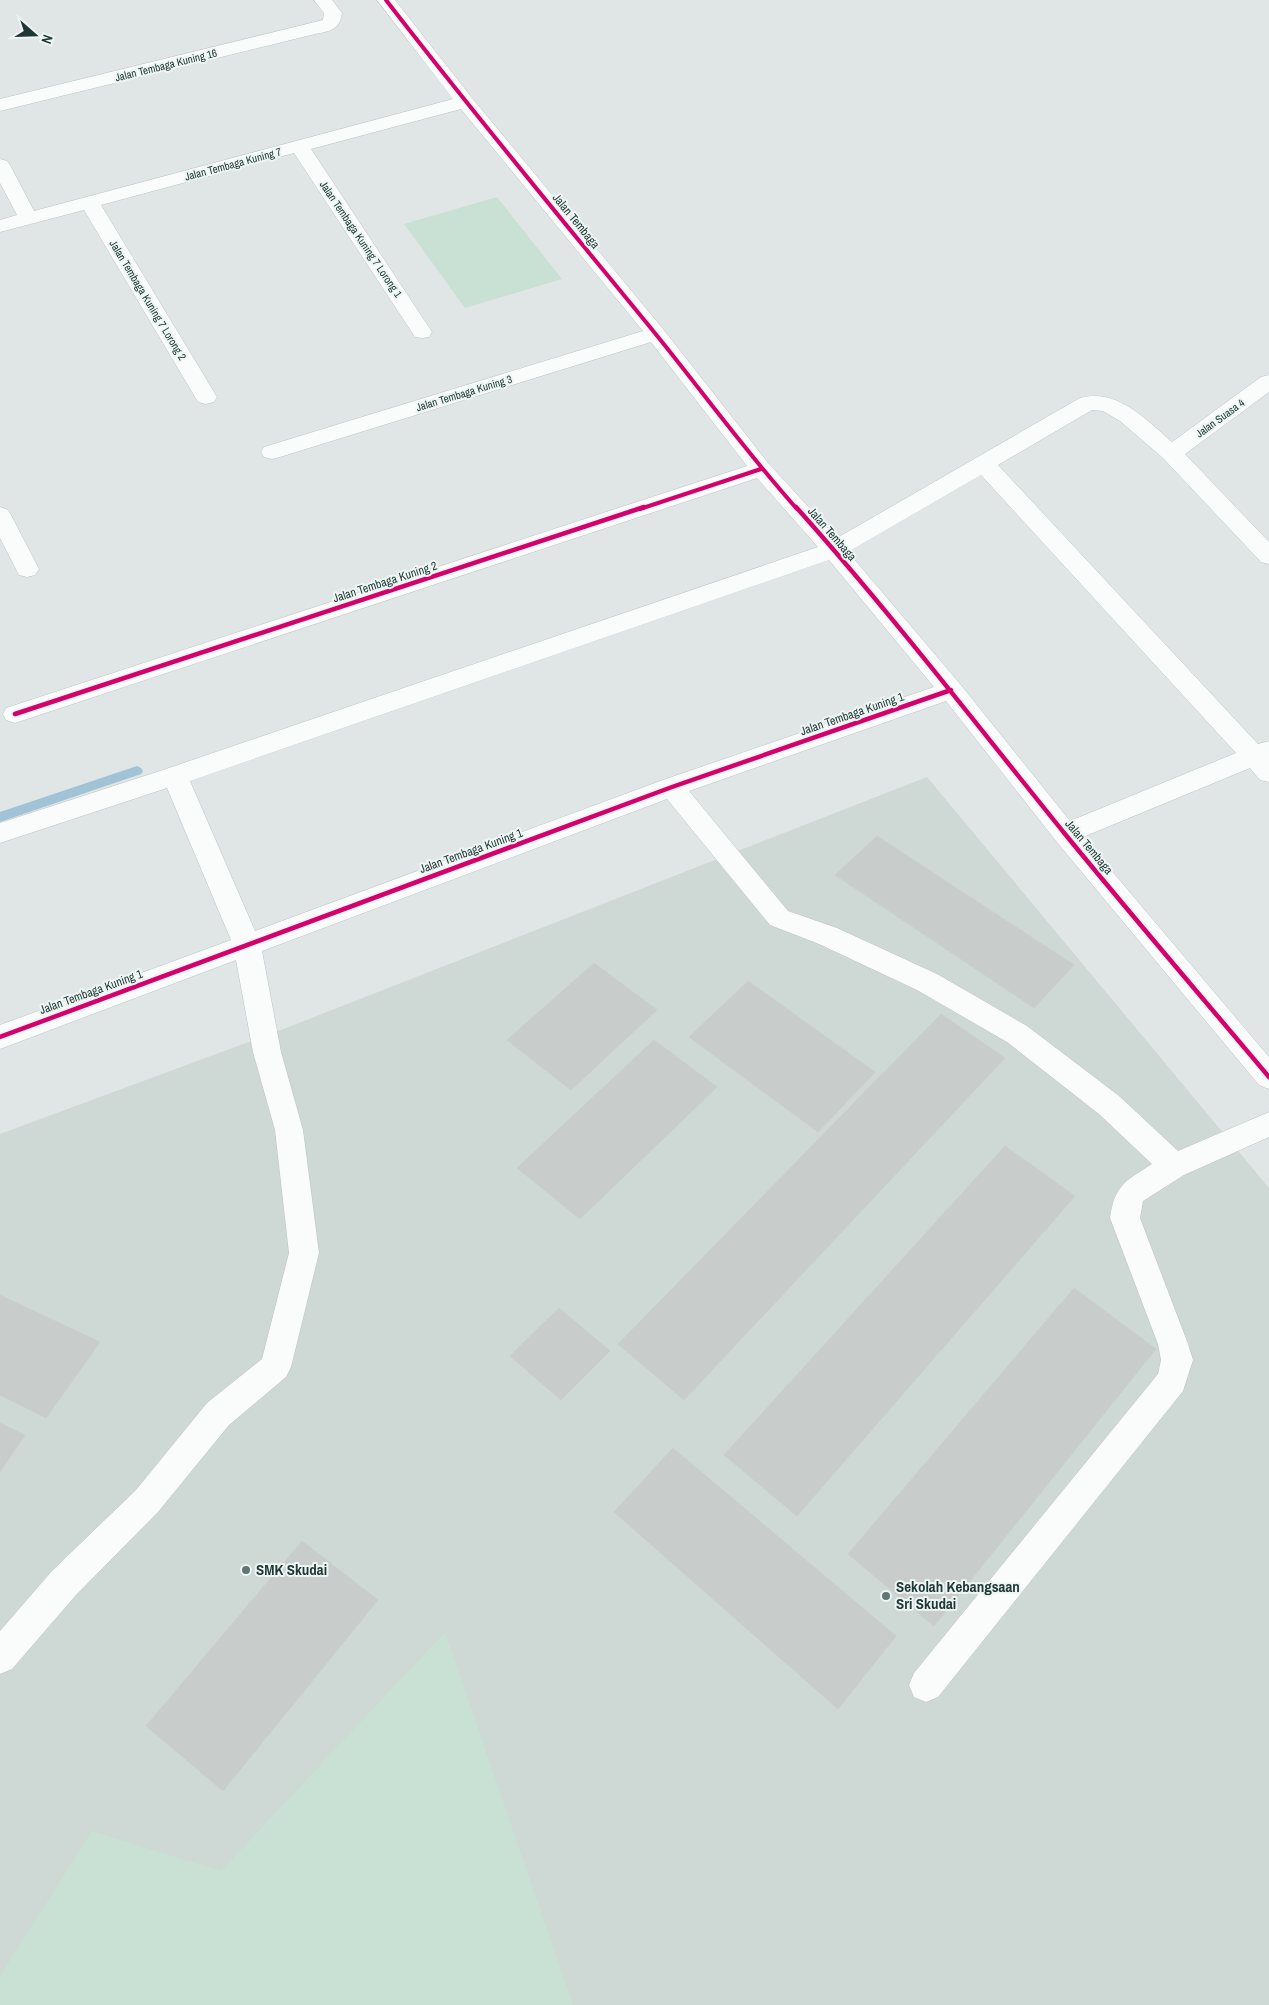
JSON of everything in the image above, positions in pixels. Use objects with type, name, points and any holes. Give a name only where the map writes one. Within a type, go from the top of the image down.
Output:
[{"type":"street","name":"Jalan Tembaga Kuning 16","points":[[0,106],[315,29],[332,23],[333,13],[323,0]]},
{"type":"street","name":"Jalan Tembaga","points":[[386,0],[465,102],[656,334],[761,469],[834,550],[951,690],[1065,834],[1269,1077]]},
{"type":"street","name":"Jalan Tembaga Kuning 7","points":[[0,226],[465,102]]},
{"type":"street","name":"Jalan Tembaga Kuning 7 Lorong 1","points":[[299,146],[422,332]]},
{"type":"street","points":[[0,165],[28,218]]},
{"type":"street","name":"Jalan Tembaga Kuning 7 Lorong 2","points":[[89,202],[206,398]]},
{"type":"street","name":"Jalan Tembaga Kuning 3","points":[[272,452],[656,334]]},
{"type":"street","name":"Jalan Suasa 4","points":[[1171,454],[1269,382]]},
{"type":"street","points":[[0,833],[175,776],[834,550],[1088,404],[1098,402],[1108,404],[1128,416],[1171,454],[1269,556]]},
{"type":"street","points":[[985,464],[1264,759],[1065,834]]},
{"type":"street","name":"Jalan Tembaga Kuning 2","points":[[15,714],[761,469]]},
{"type":"street","points":[[0,515],[26,569]]},
{"type":"street","name":"Jalan Tembaga Kuning 1","points":[[0,1037],[672,787],[951,690]]},
{"type":"street","points":[[0,1657],[64,1583],[147,1501],[218,1414],[275,1367],[304,1252],[288,1130],[266,1052],[247,945],[175,776]]},
{"type":"street","points":[[672,787],[710,836],[779,918],[828,936],[927,982],[1017,1034],[1108,1105],[1174,1166]]},
{"type":"street","points":[[926,1685],[1172,1381],[1177,1360],[1173,1344],[1125,1218],[1127,1203],[1133,1192],[1174,1166],[1269,1124]]},
{"type":"shaded area","name":"Sekolah Kebangsaan Sri Skudai","points":[[927,777],[1269,1188],[1269,2005],[0,2005],[0,1134],[281,1030]]},
{"type":"green space","points":[[497,197],[562,279],[465,308],[404,224]]},
{"type":"green space","points":[[445,1632],[573,2005],[0,2005],[0,1976],[92,1831],[221,1871]]},
{"type":"building","points":[[877,836],[1074,965],[1034,1008],[835,875]]},
{"type":"building","points":[[594,963],[657,1010],[571,1090],[507,1040]]},
{"type":"building","points":[[748,981],[875,1072],[818,1132],[689,1037]]},
{"type":"building","points":[[941,1014],[1005,1058],[684,1400],[618,1344]]},
{"type":"building","points":[[654,1040],[717,1087],[580,1219],[517,1168]]},
{"type":"building","points":[[1005,1146],[1075,1196],[797,1516],[724,1455]]},
{"type":"building","points":[[1074,1288],[1156,1349],[934,1626],[848,1554]]},
{"type":"building","points":[[0,1295],[100,1342],[46,1418],[0,1395]]},
{"type":"building","points":[[559,1308],[610,1351],[561,1400],[510,1356]]},
{"type":"building","points":[[0,1423],[25,1435],[0,1472]]},
{"type":"building","points":[[673,1448],[896,1636],[838,1709],[614,1512]]},
{"type":"building","points":[[302,1541],[378,1600],[223,1791],[146,1726]]},
{"type":"waterway","points":[[0,817],[137,771]]},
{"type":"cycle path","points":[[386,0],[465,102],[656,334],[761,469],[834,550],[951,690],[1065,834],[1269,1077]]},
{"type":"cycle path","points":[[15,714],[761,469]]},
{"type":"cycle path","points":[[0,1037],[672,787],[951,690]]},
{"type":"place","name":"SMK Skudai","points":[[246,1570]]},
{"type":"place","name":"Sekolah Kebangsaan Sri Skudai","points":[[886,1596]]}]
